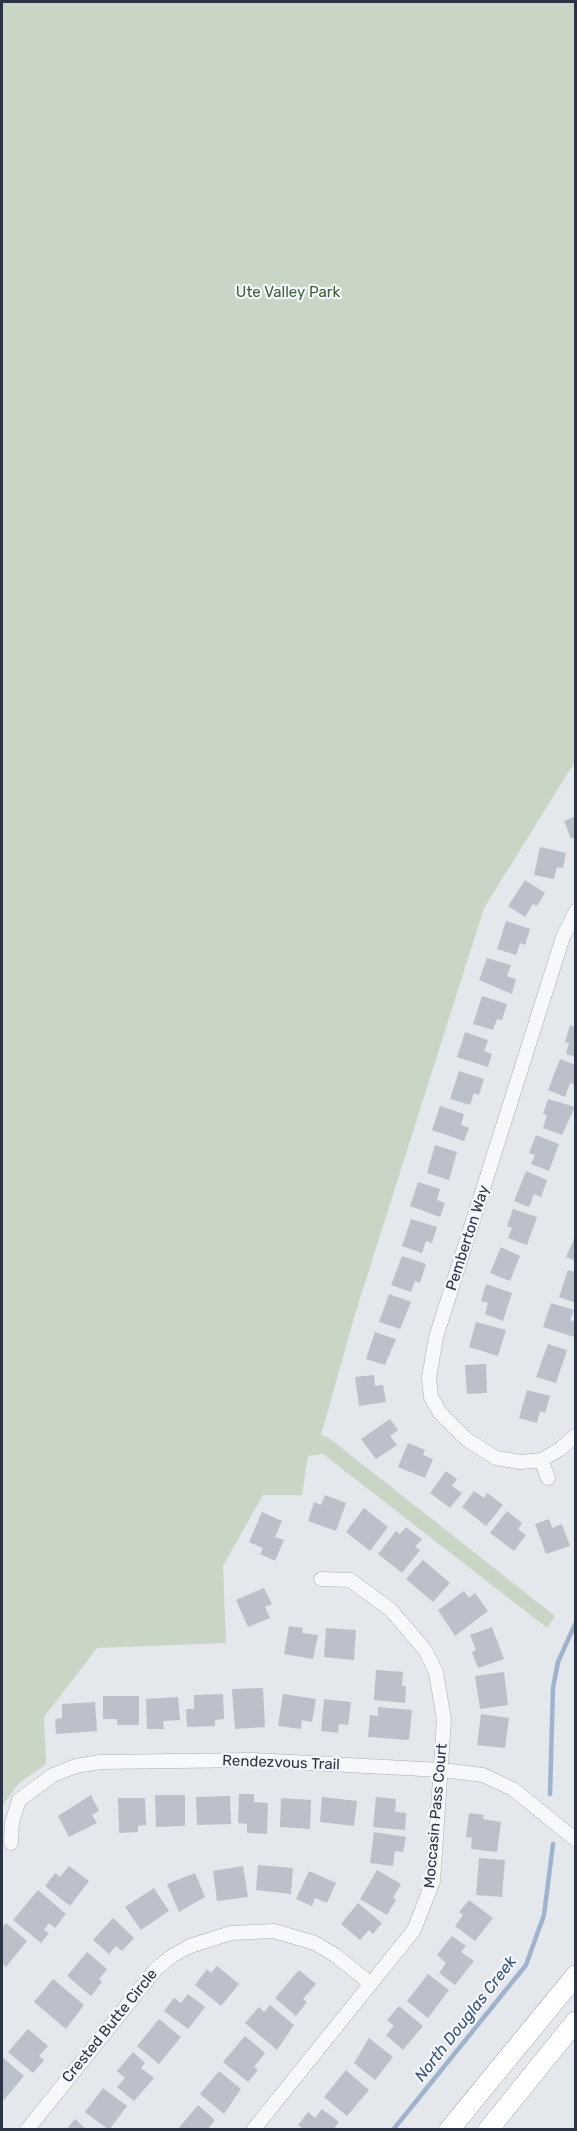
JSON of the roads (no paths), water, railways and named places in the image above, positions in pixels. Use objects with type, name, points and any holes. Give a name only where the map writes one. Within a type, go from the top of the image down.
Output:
[{"type":"main road","points":[[449,2130],[576,1975]]},
{"type":"main road","points":[[488,2130],[576,2021]]},
{"type":"street","name":"Pemberton Way","points":[[541,1460],[521,1462],[496,1458],[480,1450],[453,1427],[426,1398],[436,1337],[559,949],[576,911]]},
{"type":"street","points":[[548,1478],[541,1460],[559,1450],[576,1435]]},
{"type":"street","name":"Moccasin Pass Court","points":[[253,2130],[414,1930],[433,1881],[444,1720],[436,1672],[425,1650],[392,1611],[350,1580],[321,1579]]},
{"type":"street","name":"Rendezvous Trail","points":[[11,1843],[12,1822],[19,1800],[53,1775],[76,1766],[100,1762],[253,1760],[442,1770],[483,1775],[500,1781],[576,1840]]},
{"type":"street","name":"Crested Butte Circle","points":[[27,2130],[156,1969],[172,1956],[190,1946],[231,1933],[274,1931],[315,1943],[371,1984]]},
{"type":"waterway","name":"North Douglas Creek","points":[[550,1794],[553,1688],[558,1662],[576,1622]]},
{"type":"waterway","name":"North Douglas Creek","points":[[393,2130],[526,1965],[544,1915],[553,1844]]},
{"type":"park label","name":"Ute Valley Park","points":[[288,293]]}]
